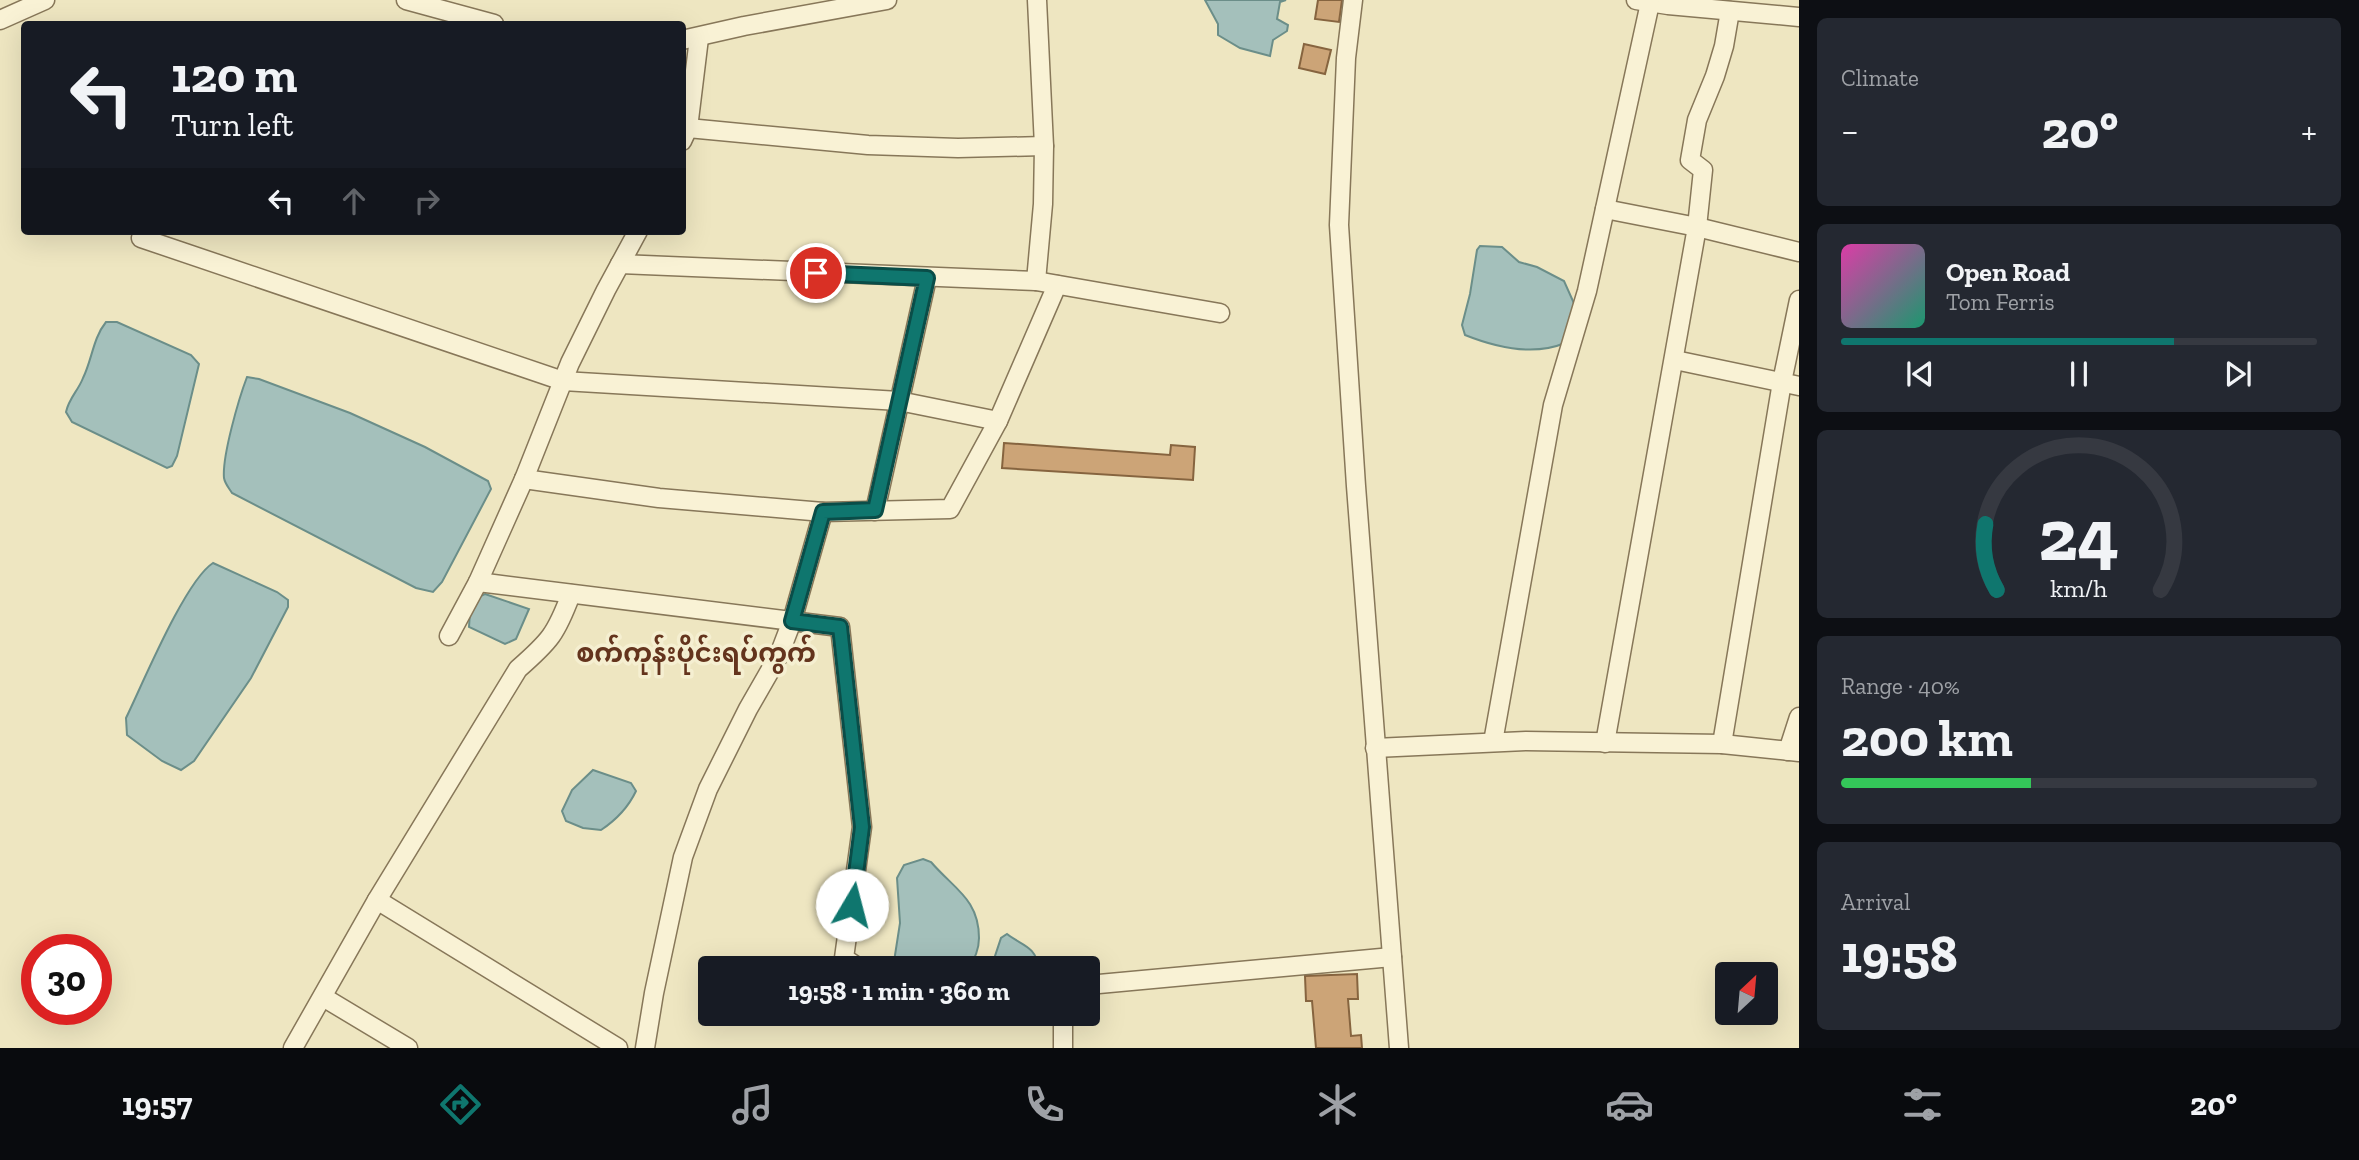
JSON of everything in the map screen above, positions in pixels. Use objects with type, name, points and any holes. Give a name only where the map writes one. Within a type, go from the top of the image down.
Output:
[{"type":"street","points":[[0,20],[44,0]]},
{"type":"street","points":[[406,0],[483,21]]},
{"type":"street","points":[[686,118],[691,39],[744,26],[887,0]]},
{"type":"street","points":[[1036,281],[1043,204],[1044,146],[1037,0]]},
{"type":"street","points":[[1353,0],[1346,58],[1339,225],[1375,748],[1399,1048]]},
{"type":"street","points":[[1493,742],[1553,405],[1587,291],[1605,209],[1643,1],[1799,17]]},
{"type":"street","points":[[1605,743],[1697,227],[1703,170],[1690,160],[1697,120],[1715,76],[1730,11]]},
{"type":"street","points":[[686,134],[868,145],[958,148],[1044,146]]},
{"type":"street","points":[[1605,209],[1697,227],[1799,252]]},
{"type":"street","points":[[449,636],[478,582],[524,479],[563,381],[636,235]]},
{"type":"street","points":[[141,238],[563,381],[900,401],[998,421]]},
{"type":"street","points":[[620,264],[1036,281],[1220,313]]},
{"type":"street","points":[[875,510],[927,278]]},
{"type":"street","points":[[524,479],[659,498],[823,512],[950,509],[998,421],[1057,285]]},
{"type":"street","points":[[1722,744],[1791,384],[1799,300]]},
{"type":"street","points":[[1675,360],[1791,384]]},
{"type":"street","points":[[645,1048],[683,857],[708,789],[748,709],[779,655],[792,621],[823,512]]},
{"type":"street","points":[[478,582],[840,627],[862,827],[844,956]]},
{"type":"street","points":[[293,1048],[377,900],[518,669],[547,643],[559,625],[571,594]]},
{"type":"street","points":[[1375,748],[1493,742],[1722,744],[1794,751],[1799,717]]},
{"type":"street","points":[[377,900],[618,1048]]},
{"type":"street","points":[[1100,984],[1392,957]]},
{"type":"street","points":[[323,997],[408,1048]]},
{"type":"street","points":[[1063,1026],[1063,1048]]},
{"type":"water","points":[[1205,0],[1286,0],[1280,2],[1277,19],[1288,25],[1287,31],[1273,40],[1270,56],[1240,48],[1218,35],[1218,24]]},
{"type":"water","points":[[1480,246],[1502,247],[1519,262],[1537,267],[1564,281],[1577,310],[1565,343],[1541,349],[1515,348],[1465,335],[1462,325]]},
{"type":"water","points":[[106,322],[117,322],[191,355],[199,364],[177,456],[172,466],[167,468],[72,422],[66,412]]},
{"type":"water","points":[[247,377],[350,413],[425,447],[488,481],[491,489],[442,582],[433,592],[416,588],[232,493],[224,478],[224,468],[228,442]]},
{"type":"water","points":[[213,563],[277,592],[288,600],[288,607],[251,678],[194,761],[181,770],[162,761],[127,735],[126,718],[178,611],[202,573]]},
{"type":"water","points":[[485,594],[529,609],[516,639],[505,644],[469,627],[470,612],[476,598]]},
{"type":"water","points":[[593,770],[631,783],[636,791],[621,813],[601,830],[583,828],[566,821],[562,811],[572,790]]},
{"type":"water","points":[[923,859],[931,862],[964,895],[975,913],[978,925],[979,942],[976,956],[895,956],[900,923],[897,878],[904,865]]},
{"type":"water","points":[[1007,934],[1031,950],[1035,956],[995,956],[1001,938]]},
{"type":"building","points":[[1318,0],[1342,0],[1339,22],[1315,19]]},
{"type":"building","points":[[1304,44],[1331,50],[1325,74],[1299,68]]},
{"type":"building","points":[[1004,443],[1170,455],[1171,445],[1195,447],[1193,480],[1002,468]]},
{"type":"building","points":[[1357,974],[1358,999],[1348,999],[1351,1036],[1361,1035],[1362,1048],[1316,1048],[1312,1001],[1306,1001],[1305,976]]},
{"type":"district","name":"စက်ကုန်းပိုင်းရပ်ကွက်","points":[[696,653]]},
{"type":"route","points":[[816,273],[927,278],[875,510],[823,512],[792,621],[840,627],[862,827],[852,905]]}]
